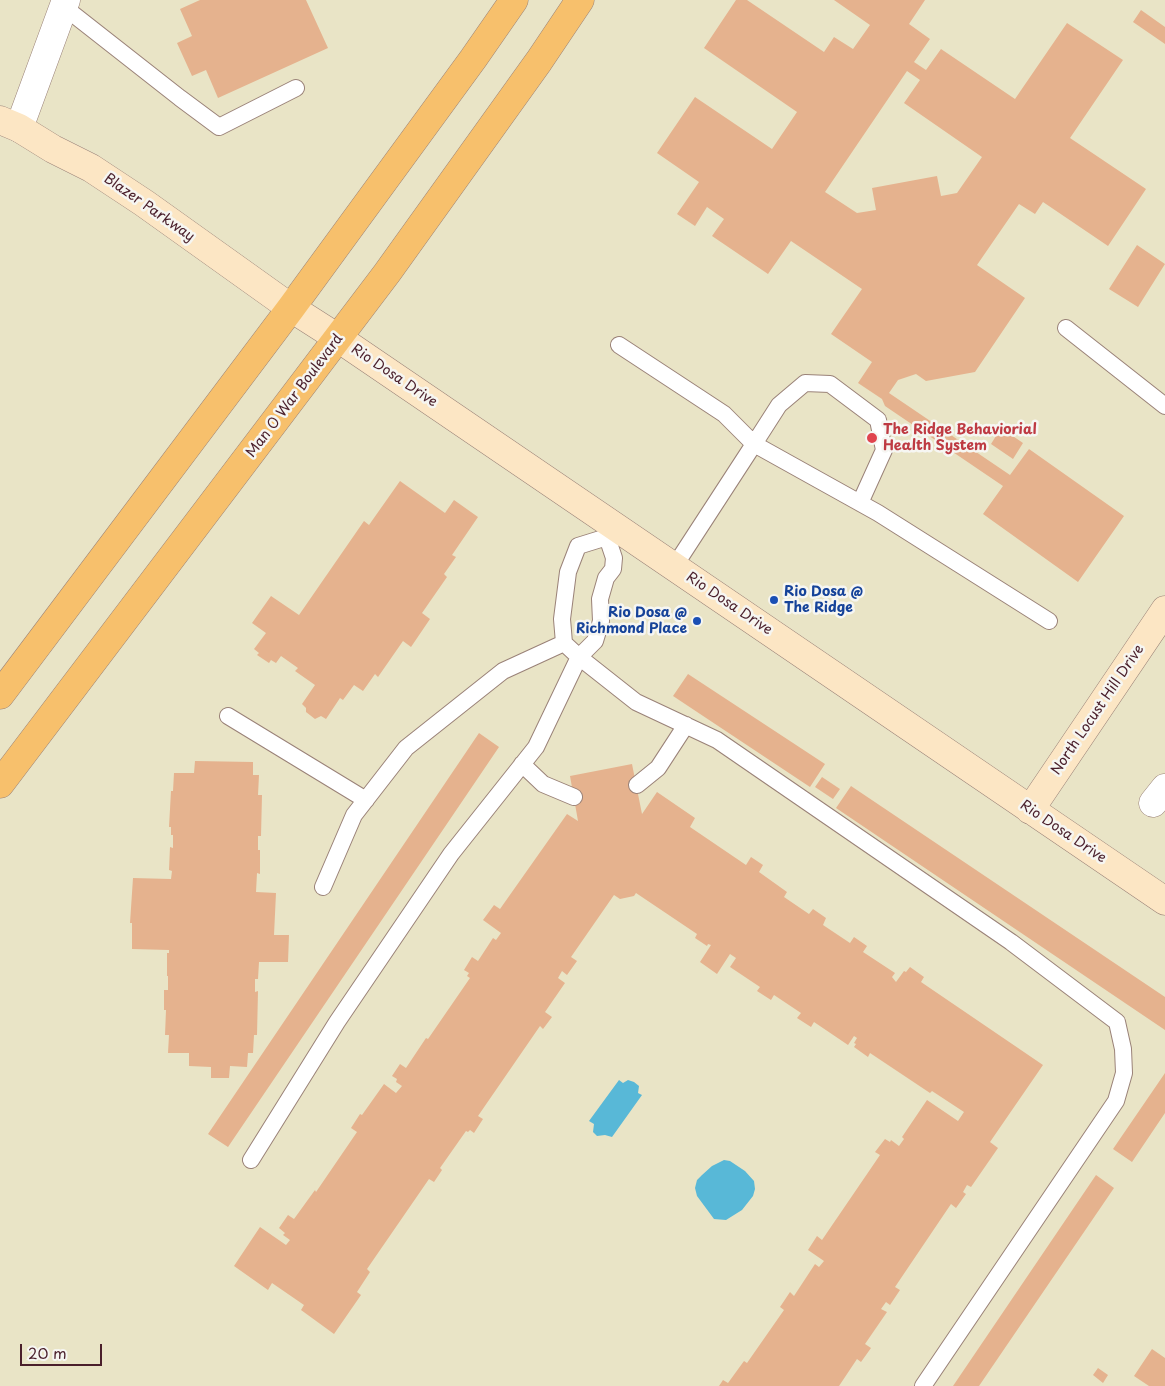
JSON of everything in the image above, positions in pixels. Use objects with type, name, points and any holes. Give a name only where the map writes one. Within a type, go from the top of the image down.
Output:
[{"type":"main road","points":[[0,695],[291,308],[514,0]]},
{"type":"main road","name":"Man O War Boulevard","points":[[0,784],[393,265],[539,61],[580,0]]},
{"type":"street","points":[[10,124],[65,3]]},
{"type":"street","name":"Blazer Parkway","points":[[10,124],[91,168],[144,203],[291,308]]},
{"type":"street","name":"Rio Dosa Drive","points":[[291,308],[338,338],[611,532],[674,567],[1165,901]]},
{"type":"street","name":"North Locust Hill Drive","points":[[1030,810],[1165,610]]},
{"type":"lane","points":[[65,3],[180,98],[219,126],[296,88]]},
{"type":"lane","points":[[1066,328],[1165,406]]},
{"type":"lane","points":[[619,345],[724,414],[754,444],[878,513],[1049,622]]},
{"type":"lane","points":[[674,567],[779,405],[806,383],[830,384],[878,420],[884,450],[860,503]]},
{"type":"lane","points":[[251,1160],[337,1022],[451,854],[536,747],[579,657],[596,641],[601,622],[600,599],[606,578],[614,569],[611,532],[578,546],[568,572],[562,618],[564,642],[579,657],[636,702],[717,740],[1011,942],[1117,1022],[1123,1049],[1124,1073],[1116,1101],[923,1386]]},
{"type":"lane","points":[[323,887],[354,815],[406,748],[503,671],[564,642]]},
{"type":"lane","points":[[228,716],[366,800]]},
{"type":"lane","points":[[636,785],[658,768],[686,725]]},
{"type":"lane","points":[[522,764],[544,784],[574,796]]},
{"type":"water","points":[[619,1080],[623,1083],[628,1080],[634,1082],[639,1086],[638,1093],[642,1095],[612,1137],[605,1135],[597,1136],[593,1132],[594,1124],[589,1121]]},
{"type":"water","points":[[724,1160],[730,1161],[745,1171],[754,1181],[755,1189],[753,1196],[742,1210],[726,1220],[714,1219],[697,1196],[695,1188],[697,1180],[702,1175],[712,1166]]},
{"type":"building","points":[[200,0],[306,0],[328,48],[218,98],[206,70],[192,76],[177,43],[192,36],[180,9]]},
{"type":"building","points":[[736,0],[747,0],[824,52],[834,37],[853,49],[870,25],[834,0],[925,0],[909,24],[930,39],[914,62],[926,70],[941,49],[1015,99],[1067,23],[1123,60],[1070,138],[1146,189],[1108,246],[1043,202],[1035,214],[1019,204],[977,265],[1025,298],[975,372],[926,381],[916,374],[898,380],[889,393],[1010,475],[1029,449],[1124,516],[1078,582],[983,514],[1003,486],[885,406],[882,399],[858,383],[872,362],[831,334],[862,289],[791,241],[768,274],[712,236],[724,219],[707,207],[695,226],[677,214],[699,182],[657,153],[695,97],[772,149],[797,112],[704,48]],"holes":[[[907,71],[920,80],[904,103],[982,157],[957,193],[941,196],[937,176],[872,188],[876,210],[857,213],[825,192]]]},
{"type":"building","points":[[1141,10],[1165,27],[1165,44],[1133,22]]},
{"type":"building","points":[[1137,245],[1165,264],[1138,307],[1109,289]]},
{"type":"building","points":[[1001,428],[1023,443],[1013,459],[991,444]]},
{"type":"building","points":[[400,481],[445,513],[454,500],[478,517],[452,555],[456,557],[444,574],[447,577],[422,613],[430,619],[411,647],[403,641],[378,677],[375,674],[363,691],[354,685],[343,700],[340,698],[326,719],[321,716],[315,719],[306,712],[306,708],[302,704],[315,685],[295,671],[298,668],[281,656],[276,663],[271,660],[269,663],[257,655],[259,653],[254,649],[266,633],[252,623],[271,596],[299,615],[364,521],[369,525]]},
{"type":"building","points":[[688,674],[825,764],[810,787],[673,696]]},
{"type":"building","points":[[479,733],[499,747],[228,1147],[208,1134]]},
{"type":"building","points":[[195,761],[253,762],[253,775],[259,775],[258,795],[262,795],[261,836],[258,836],[260,874],[257,873],[256,892],[276,893],[274,935],[289,935],[288,962],[259,962],[258,979],[255,979],[255,992],[258,991],[257,1035],[254,1035],[253,1053],[248,1053],[247,1067],[230,1066],[229,1078],[211,1078],[211,1067],[189,1066],[189,1053],[168,1053],[169,1035],[165,1035],[166,1010],[164,1010],[164,990],[168,990],[167,953],[169,953],[169,950],[132,949],[132,923],[130,923],[133,878],[171,879],[172,871],[169,870],[170,847],[173,848],[173,835],[171,835],[171,827],[169,827],[174,773],[194,773]]},
{"type":"building","points":[[632,764],[642,814],[657,792],[695,818],[690,827],[746,865],[751,857],[763,865],[759,872],[787,892],[784,897],[809,914],[813,909],[826,918],[823,925],[850,943],[854,937],[867,946],[863,952],[895,973],[892,977],[896,982],[904,971],[906,972],[910,967],[924,977],[921,982],[1043,1065],[990,1142],[998,1148],[971,1187],[967,1185],[963,1192],[966,1194],[956,1208],[951,1204],[895,1287],[900,1290],[890,1305],[886,1302],[881,1309],[887,1312],[865,1344],[871,1348],[861,1362],[857,1359],[839,1386],[719,1386],[723,1380],[728,1383],[744,1361],[747,1363],[784,1310],[780,1307],[790,1292],[794,1296],[815,1264],[819,1267],[824,1261],[808,1250],[817,1236],[822,1240],[880,1155],[875,1152],[885,1139],[890,1142],[891,1140],[899,1146],[904,1139],[902,1137],[927,1100],[958,1121],[964,1112],[932,1091],[930,1093],[870,1053],[868,1057],[854,1047],[857,1038],[854,1036],[848,1045],[814,1022],[811,1027],[797,1018],[801,1013],[774,995],[771,1000],[757,991],[760,987],[730,967],[736,958],[730,954],[717,974],[700,962],[711,945],[708,944],[707,946],[695,938],[697,934],[636,893],[634,896],[620,899],[614,895],[571,957],[577,961],[567,975],[562,971],[558,978],[565,983],[545,1012],[552,1017],[543,1029],[540,1026],[478,1116],[483,1119],[474,1133],[470,1130],[466,1131],[440,1168],[442,1170],[434,1182],[429,1179],[367,1269],[370,1272],[357,1292],[361,1295],[334,1334],[301,1310],[304,1305],[272,1283],[268,1290],[234,1266],[260,1227],[286,1245],[290,1240],[283,1235],[285,1233],[279,1228],[288,1215],[294,1219],[315,1190],[316,1192],[357,1132],[351,1128],[360,1114],[362,1115],[384,1084],[396,1093],[402,1086],[392,1076],[400,1064],[406,1068],[470,978],[467,976],[469,973],[464,970],[472,957],[478,961],[493,938],[496,940],[501,933],[483,920],[494,905],[500,909],[567,814],[578,821],[570,776]]},
{"type":"building","points":[[822,777],[840,789],[833,799],[815,787]]},
{"type":"building","points":[[851,786],[1165,997],[1165,1030],[836,808]]},
{"type":"building","points":[[1165,1073],[1165,1113],[1132,1162],[1113,1149]]},
{"type":"building","points":[[1096,1175],[1114,1188],[979,1386],[953,1386]]},
{"type":"building","points":[[1152,1349],[1165,1358],[1165,1386],[1149,1386],[1134,1376]]},
{"type":"building","points":[[1098,1368],[1108,1375],[1103,1383],[1093,1375]]},
{"type":"place","name":"The Ridge Behaviorial Health System","points":[[872,438]]},
{"type":"place","name":"Rio Dosa @ The Ridge","points":[[774,600]]},
{"type":"place","name":"Rio Dosa @ Richmond Place","points":[[697,621]]}]
